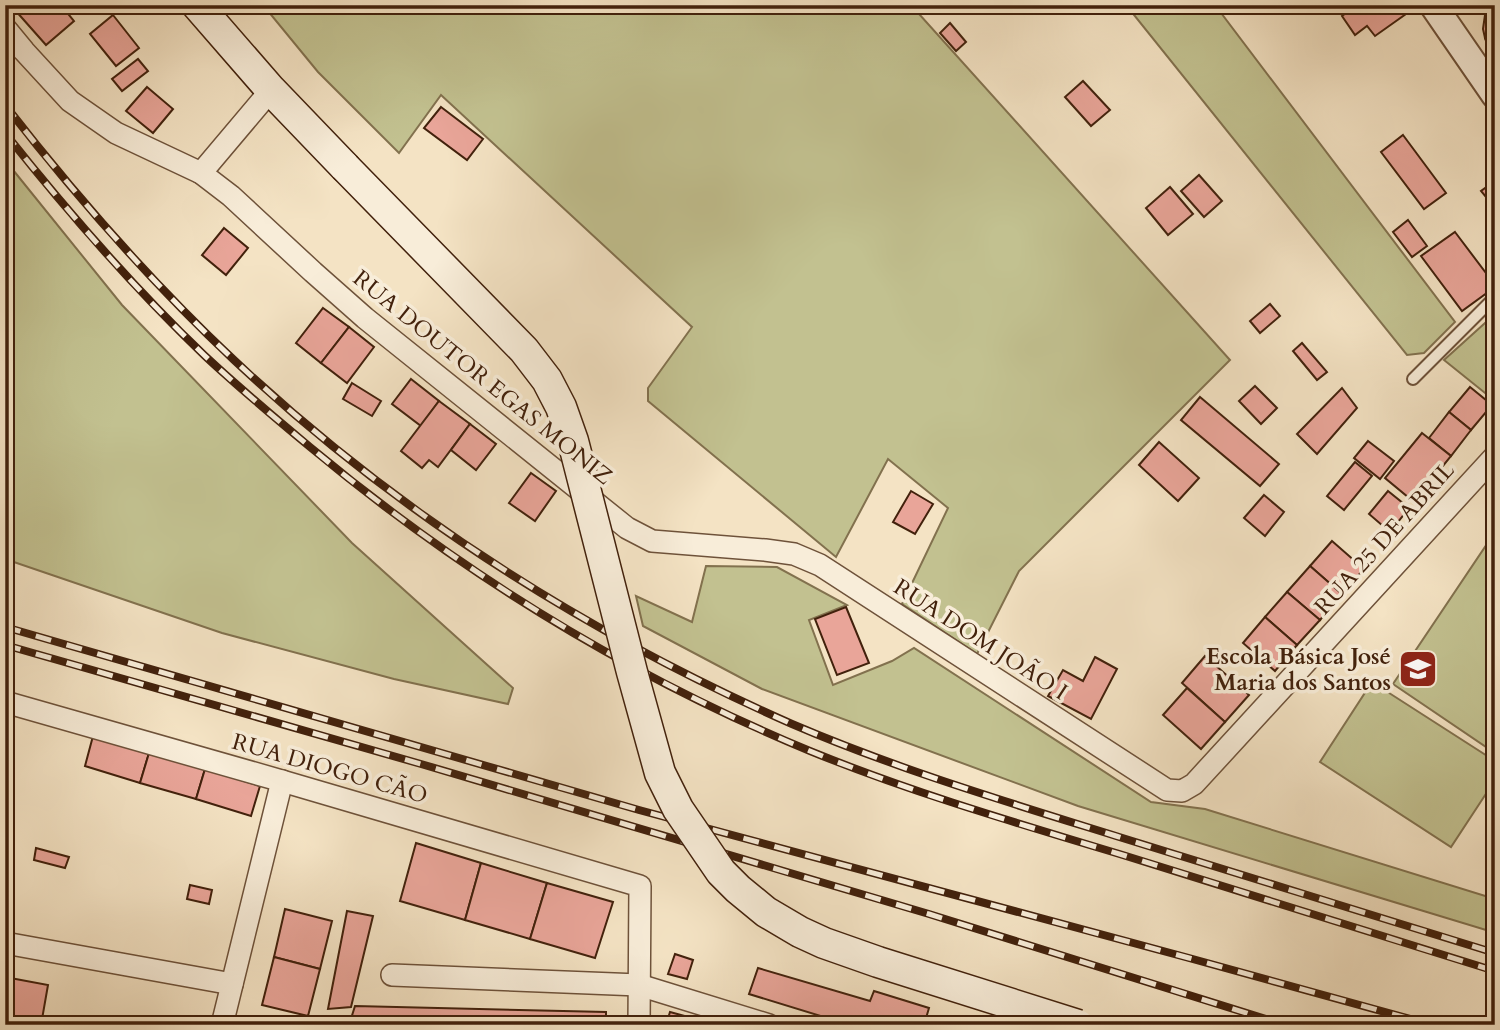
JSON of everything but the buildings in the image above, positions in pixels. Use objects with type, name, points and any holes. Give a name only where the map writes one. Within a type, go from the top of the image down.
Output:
[{"type":"main road","points":[[197,5],[271,90],[524,350],[547,380],[573,441],[660,773],[678,809],[721,873],[766,912],[824,943],[1078,1025]]},
{"type":"street","points":[[1441,8],[1495,95]]},
{"type":"street","name":"RUA DOUTOR EGAS MONIZ","points":[[5,28],[70,101],[116,133],[201,173],[231,196],[365,318],[627,528],[652,541],[765,550]]},
{"type":"street","points":[[201,173],[271,90]]},
{"type":"street","name":"RUA 25 DE ABRIL","points":[[1162,788],[1182,791],[1194,785],[1495,456]]},
{"type":"street","name":"RUA DOM JOÃO I","points":[[765,550],[794,554],[820,565],[1162,788]]},
{"type":"street","name":"RUA DIOGO CÃO","points":[[5,702],[640,886],[639,985]]},
{"type":"street","points":[[222,1025],[282,781]]},
{"type":"street","points":[[5,943],[232,984]]},
{"type":"street","points":[[392,975],[639,985],[769,1025]]},
{"type":"street","points":[[639,985],[639,1025]]},
{"type":"lane","points":[[1413,379],[1495,298]]},
{"type":"shaded area","points":[[263,5],[911,5],[1230,360],[1019,571],[977,654],[902,604],[948,508],[888,459],[836,557],[648,401],[648,388],[692,327],[441,95],[399,153],[318,72]]},
{"type":"shaded area","points":[[1126,5],[1215,5],[1455,322],[1424,353],[1407,355]]},
{"type":"shaded area","points":[[5,160],[122,305],[352,543],[513,688],[508,704],[394,679],[222,633],[5,559]]},
{"type":"shaded area","points":[[1495,314],[1495,401],[1444,360]]},
{"type":"shaded area","points":[[1489,541],[1495,545],[1495,753],[1393,684]]},
{"type":"shaded area","points":[[706,566],[777,567],[847,605],[809,620],[833,685],[892,661],[914,648],[1151,802],[1205,809],[1495,899],[1495,918],[1490,918],[1486,930],[1078,806],[762,689],[643,626],[636,596],[692,622]]},
{"type":"shaded area","points":[[1372,682],[1495,761],[1495,780],[1451,847],[1320,762]]},
{"type":"railway","points":[[5,105],[86,205],[144,269],[234,360],[296,416],[428,519],[569,610],[716,689],[792,724],[872,756],[1034,810],[1495,953]]},
{"type":"railway","points":[[5,133],[126,275],[177,329],[256,402],[367,493],[426,537],[548,618],[612,655],[743,722],[888,781],[1495,971]]},
{"type":"railway","points":[[5,627],[639,810],[1432,1025]]},
{"type":"railway","points":[[5,645],[929,914],[1285,1025]]},
{"type":"place","name":"Escola Básica José Maria dos Santos","points":[[1418,669]]}]
